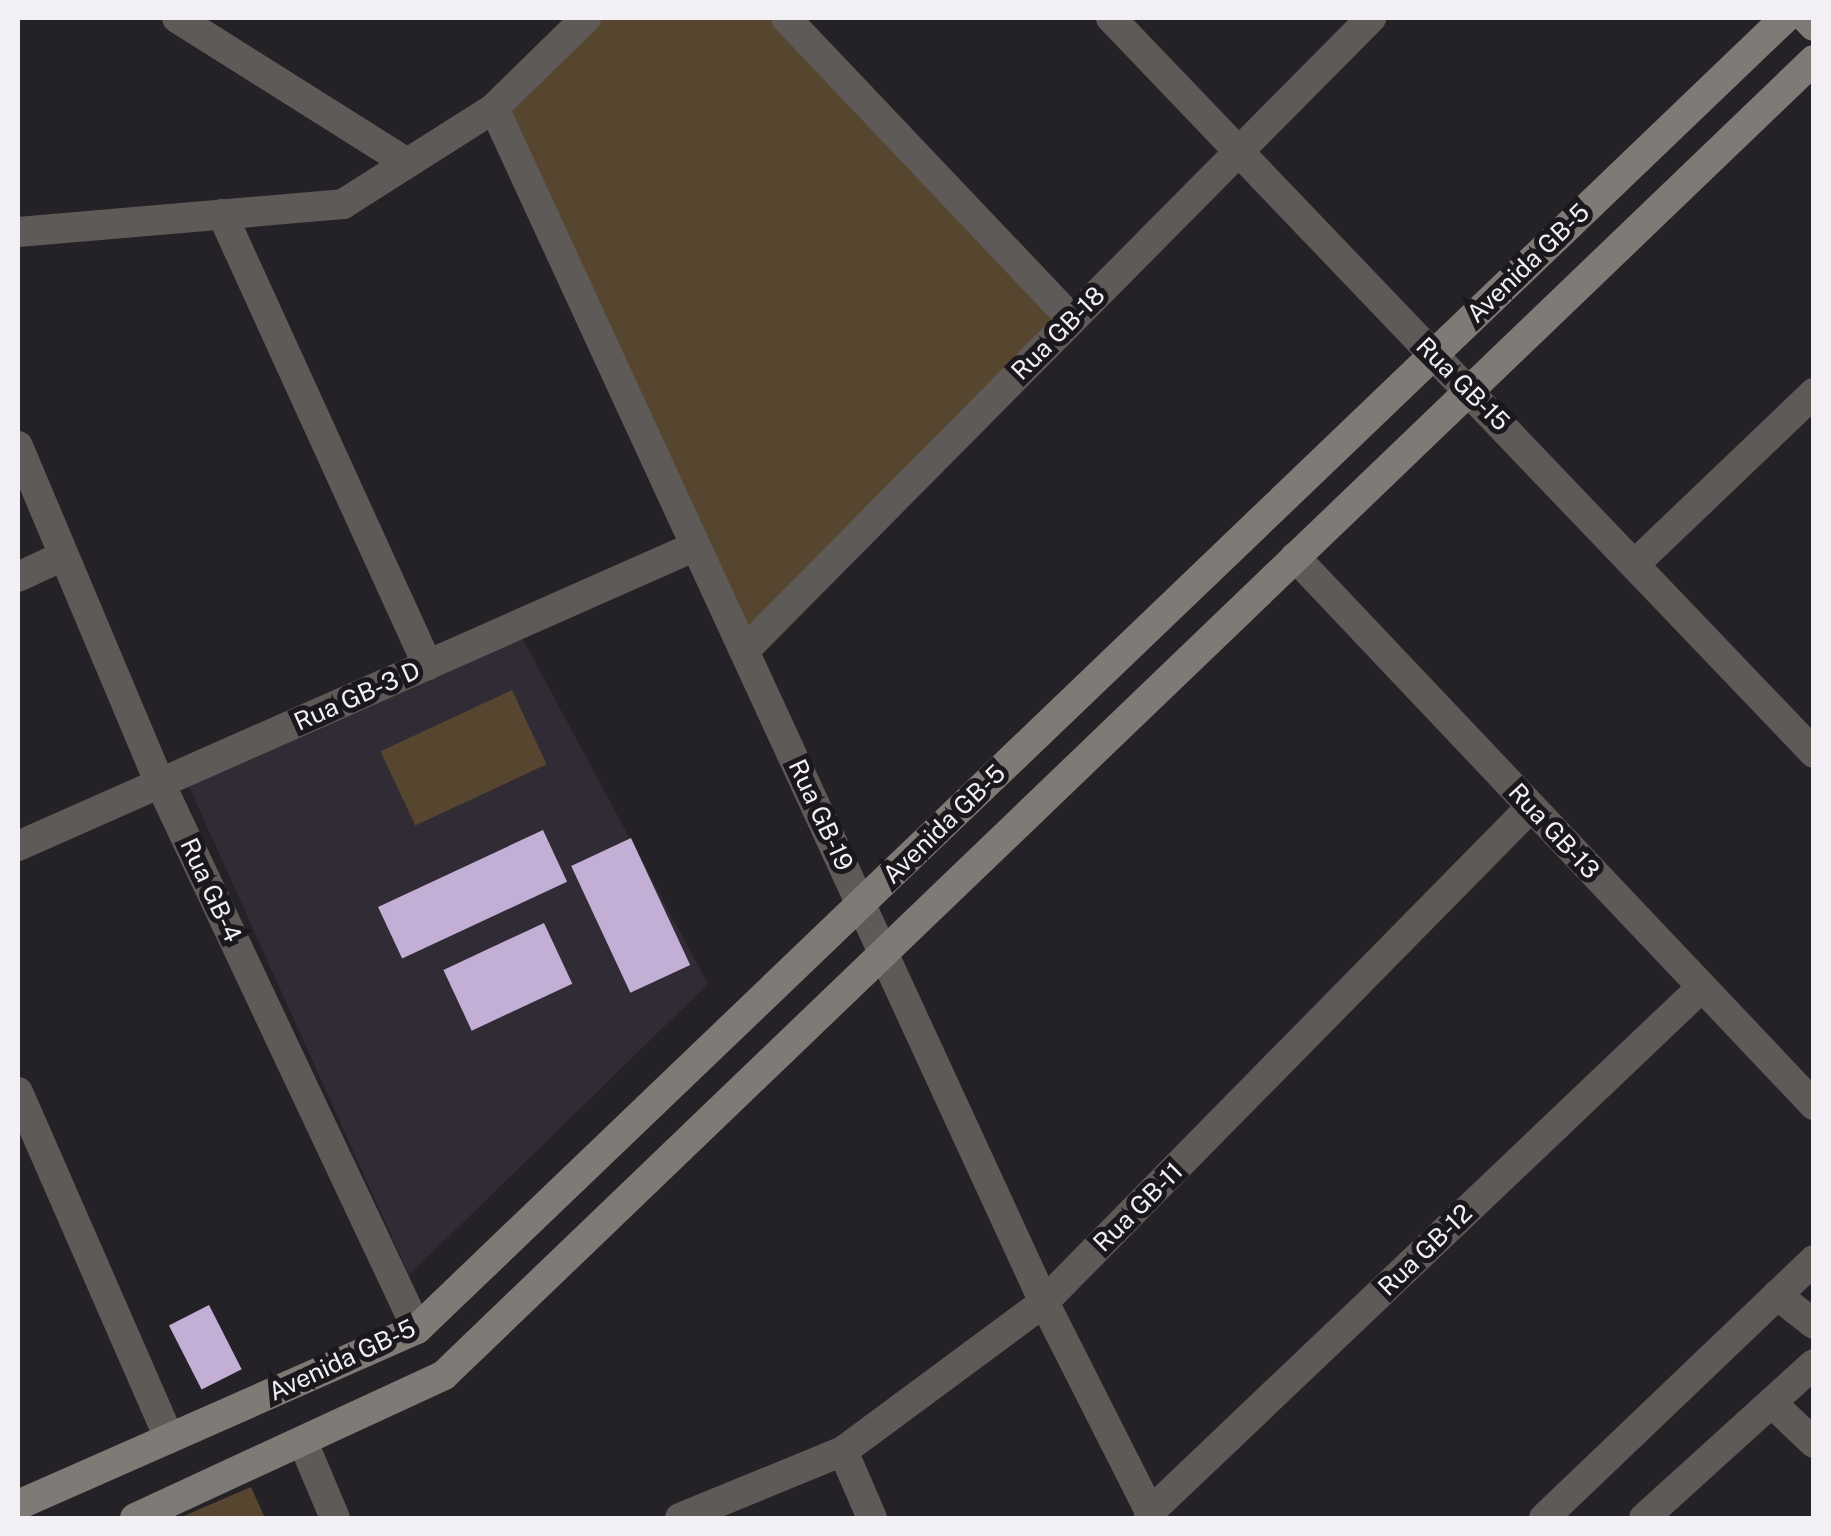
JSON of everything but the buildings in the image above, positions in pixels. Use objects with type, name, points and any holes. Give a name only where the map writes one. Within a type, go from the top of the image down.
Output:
[{"type":"street","points":[[177,18],[407,163]]},
{"type":"street","points":[[18,232],[343,204],[494,108],[586,18]]},
{"type":"street","points":[[786,18],[1072,319]]},
{"type":"street","name":"Rua GB-15","points":[[1112,18],[1814,753]]},
{"type":"street","name":"Rua GB-18","points":[[744,650],[1371,18]]},
{"type":"street","name":"Avenida GB-5","points":[[18,1504],[417,1329],[1786,18]]},
{"type":"street","points":[[1806,18],[1814,26]]},
{"type":"street","name":"Avenida GB-5","points":[[135,1518],[444,1375],[1814,60]]},
{"type":"street","name":"Rua GB-19","points":[[494,108],[1044,1302],[1151,1516]]},
{"type":"street","points":[[222,214],[428,665]]},
{"type":"street","points":[[1635,564],[1813,393]]},
{"type":"street","name":"Rua GB-4","points":[[18,446],[160,783],[417,1329]]},
{"type":"street","name":"Rua GB-3 D","points":[[18,846],[696,546]]},
{"type":"street","points":[[18,577],[64,556]]},
{"type":"street","name":"Rua GB-13","points":[[1295,557],[1814,1105]]},
{"type":"street","name":"Rua GB-11","points":[[680,1518],[843,1450],[1044,1302],[1531,807]]},
{"type":"street","name":"Rua GB-12","points":[[1151,1516],[1702,987]]},
{"type":"street","points":[[18,1092],[169,1438]]},
{"type":"street","points":[[1544,1518],[1814,1260]]},
{"type":"street","points":[[1777,1295],[1814,1324]]},
{"type":"street","points":[[1644,1518],[1814,1364]]},
{"type":"street","points":[[1772,1403],[1814,1443]]},
{"type":"street","points":[[303,1442],[335,1518]]},
{"type":"street","points":[[843,1450],[872,1518]]},
{"type":"shaded area","points":[[586,18],[786,18],[1072,319],[745,650],[494,108]]},
{"type":"shaded area","points":[[520,634],[708,984],[409,1275],[186,780]]},
{"type":"shaded area","points":[[512,690],[547,764],[415,826],[381,751]]},
{"type":"shaded area","points":[[251,1487],[265,1518],[179,1518]]}]
